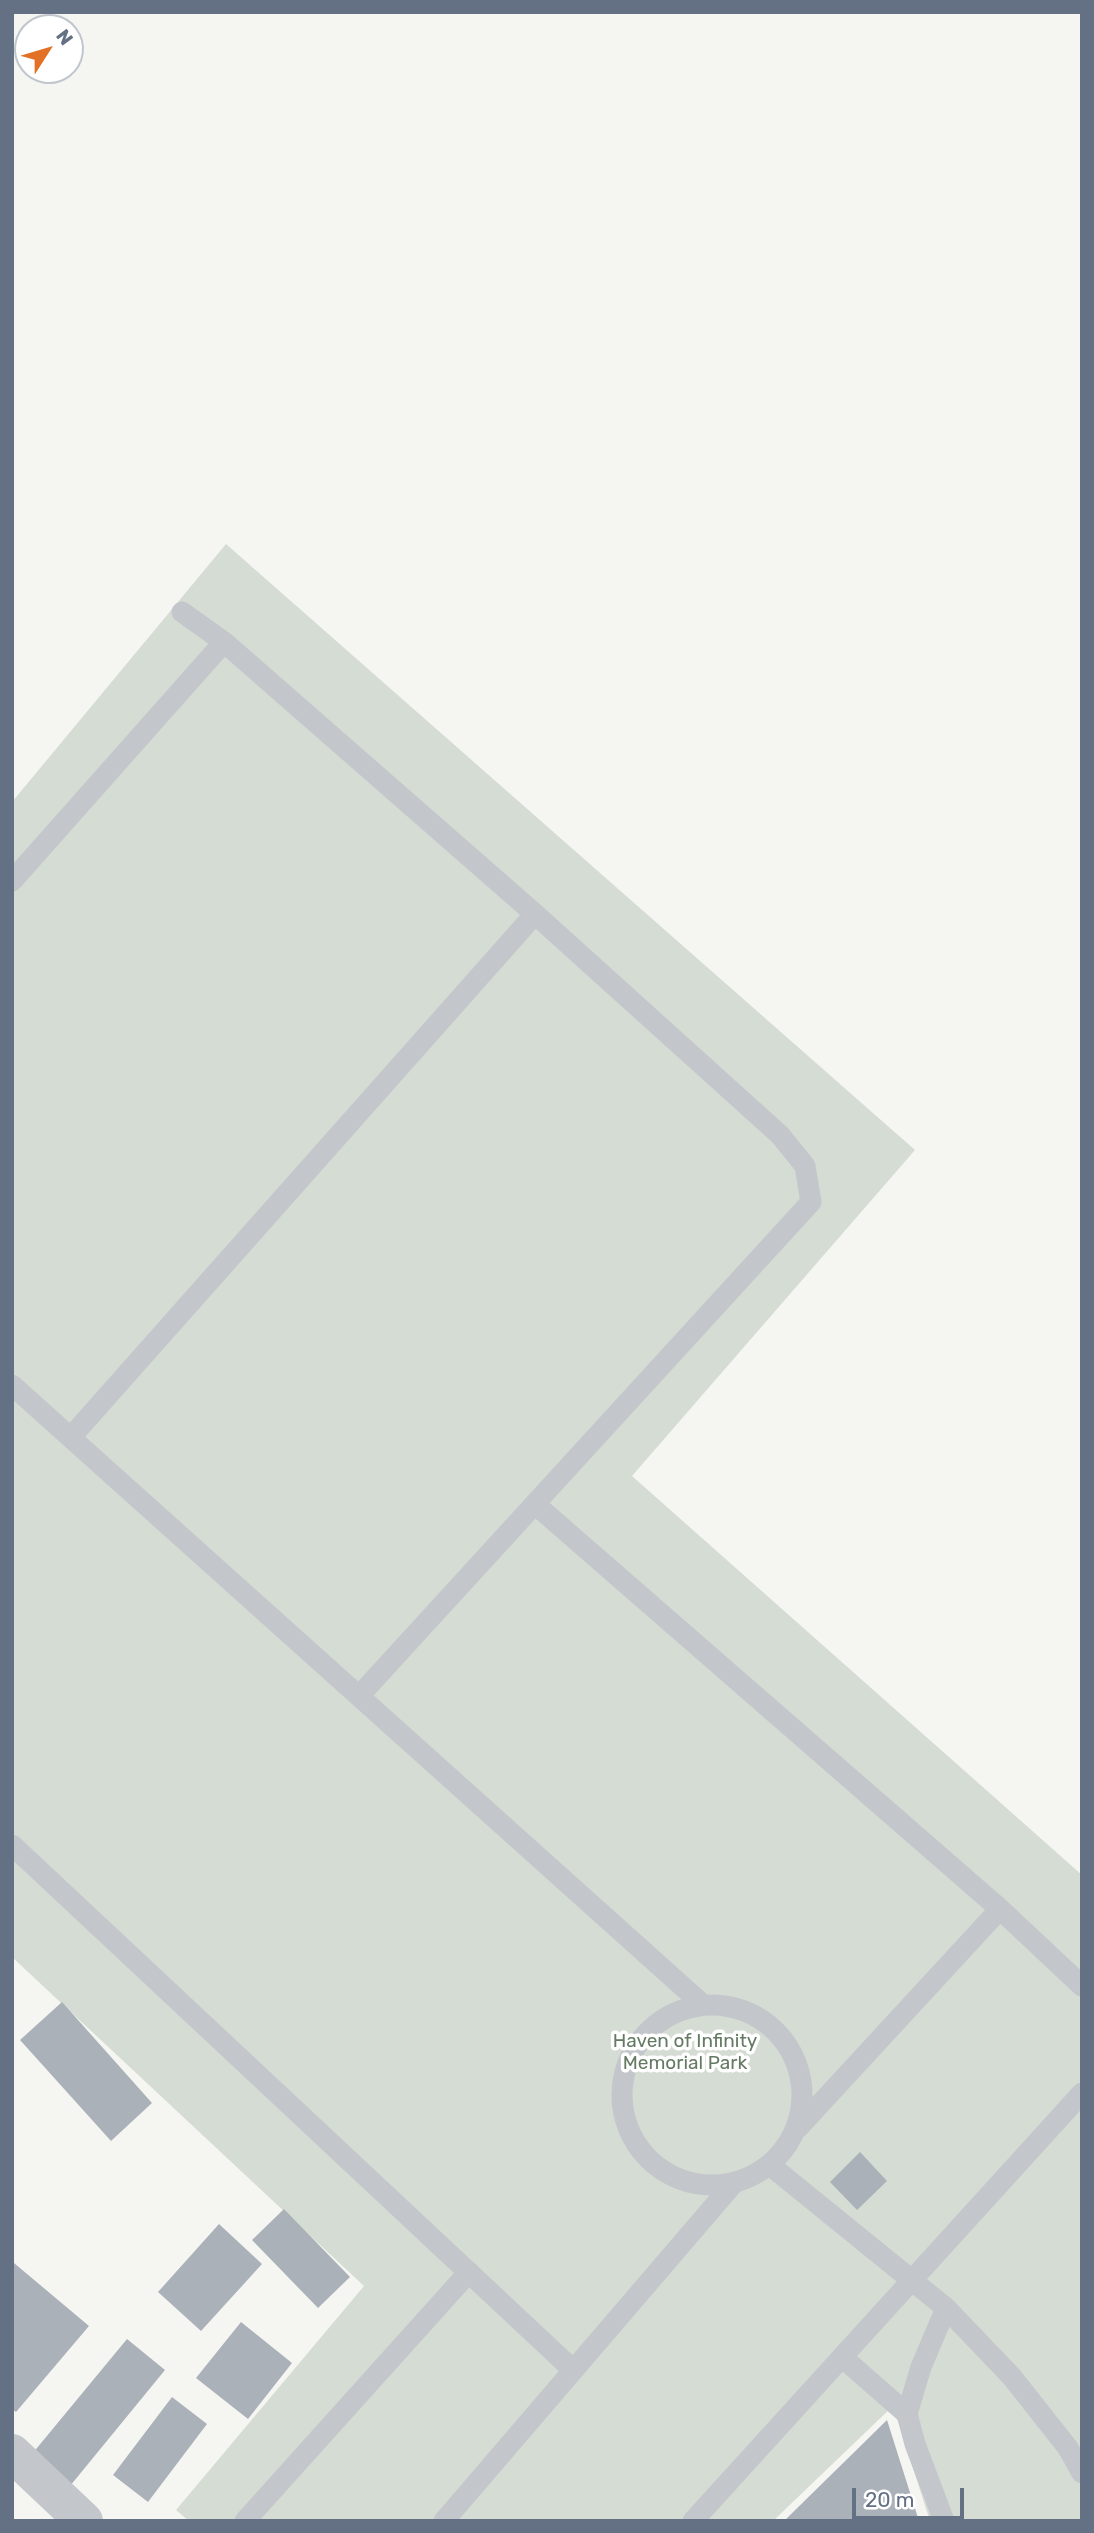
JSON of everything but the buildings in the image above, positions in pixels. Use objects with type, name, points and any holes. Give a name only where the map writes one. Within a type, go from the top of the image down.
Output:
[{"type":"street","points":[[12,2453],[83,2521]]},
{"type":"lane","points":[[182,612],[224,642],[535,914],[780,1135],[805,1166],[811,1202],[359,1696]]},
{"type":"lane","points":[[12,881],[224,642]]},
{"type":"lane","points":[[71,1437],[535,914]]},
{"type":"lane","points":[[12,1385],[701,2003]]},
{"type":"lane","points":[[536,1505],[1000,1909],[1082,1986]]},
{"type":"lane","points":[[12,1845],[572,2370]]},
{"type":"lane","points":[[444,2521],[733,2184],[771,2166],[798,2128],[1000,1909]]},
{"type":"lane","points":[[733,2184],[691,2184],[653,2165],[629,2131],[621,2089],[633,2049],[662,2018],[701,2003],[748,2010],[785,2039],[803,2081],[798,2128]]},
{"type":"lane","points":[[693,2521],[1082,2094]]},
{"type":"lane","points":[[771,2166],[946,2308],[1012,2377],[1068,2448],[1082,2473]]},
{"type":"lane","points":[[246,2521],[469,2272]]},
{"type":"lane","points":[[944,2521],[915,2444],[907,2414],[921,2367],[946,2308]]},
{"type":"lane","points":[[842,2357],[907,2414]]},
{"type":"green space","name":"Haven of Infinity Memorial Park","points":[[226,544],[915,1150],[632,1476],[1082,1875],[1082,2521],[930,2521],[893,2406],[773,2521],[189,2521],[176,2510],[364,2286],[12,1957],[12,802]]}]
